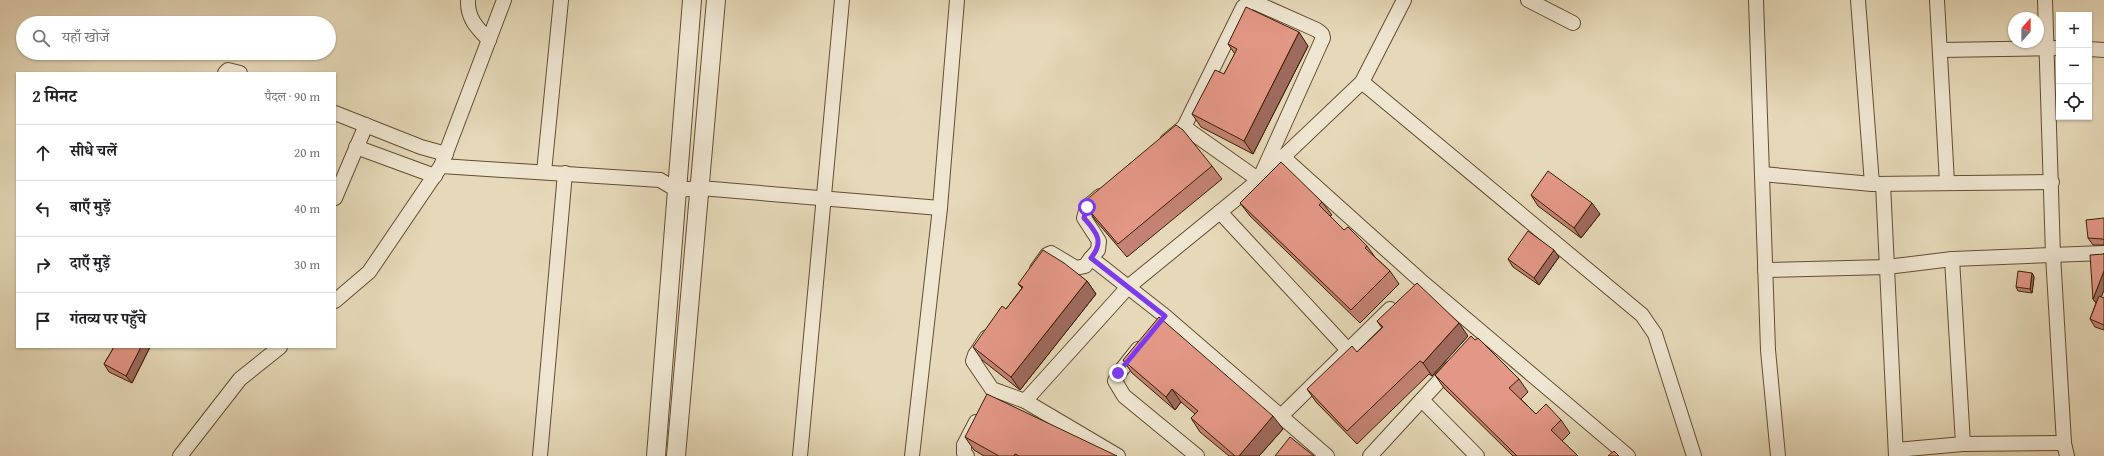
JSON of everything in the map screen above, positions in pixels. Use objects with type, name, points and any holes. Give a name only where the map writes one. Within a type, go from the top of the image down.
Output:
[{"type":"street","points":[[468,0],[468,8],[473,24],[489,40]]},
{"type":"street","points":[[336,300],[370,272],[441,165],[504,0]]},
{"type":"street","points":[[544,172],[561,0]]},
{"type":"street","points":[[656,456],[692,0]]},
{"type":"street","points":[[676,456],[716,0]]},
{"type":"street","points":[[800,456],[842,0]]},
{"type":"street","points":[[912,456],[940,208],[957,0]]},
{"type":"street","points":[[1025,401],[1128,287],[1259,180],[1362,82],[1404,0]]},
{"type":"street","points":[[1528,0],[1573,23]]},
{"type":"street","points":[[1756,0],[1768,350],[1778,456]]},
{"type":"street","points":[[1858,0],[1887,267],[1896,453],[1964,444],[2065,449],[2053,255],[2053,47],[2044,0]]},
{"type":"street","points":[[1938,0],[1947,183]]},
{"type":"street","points":[[1154,152],[1184,127],[1243,7],[1248,3],[1254,2],[1317,30],[1322,34],[1323,38],[1259,180]]},
{"type":"street","points":[[1940,50],[2053,47]]},
{"type":"street","points":[[2092,50],[2104,50]]},
{"type":"street","points":[[227,72],[228,70],[236,72]]},
{"type":"street","points":[[1362,82],[1642,315],[1655,334],[1694,456]]},
{"type":"street","points":[[336,113],[421,147],[441,165]]},
{"type":"street","points":[[336,194],[366,125]]},
{"type":"street","points":[[1184,127],[1259,180]]},
{"type":"street","points":[[356,147],[441,165],[660,180],[677,190],[700,188],[824,197],[940,208]]},
{"type":"street","points":[[1283,157],[1420,280],[1624,455]]},
{"type":"street","points":[[540,456],[565,173]]},
{"type":"street","points":[[1762,174],[1878,184],[2052,182]]},
{"type":"street","points":[[1029,280],[1047,255],[1051,253],[1076,268],[1085,266],[1098,250],[1099,241],[1094,230],[1084,218],[1087,207],[1111,187]]},
{"type":"street","points":[[1220,212],[1348,350]]},
{"type":"street","points":[[1765,270],[1887,267],[1952,259],[2104,253]]},
{"type":"street","points":[[1091,258],[1165,316],[1327,456]]},
{"type":"street","points":[[1952,259],[1964,444]]},
{"type":"street","points":[[1409,290],[1420,280]]},
{"type":"street","points":[[1281,416],[1398,301]]},
{"type":"street","points":[[1156,327],[1165,316]]},
{"type":"street","points":[[997,324],[975,354],[973,361],[992,389],[1025,401],[1118,456]]},
{"type":"street","points":[[1472,344],[1483,333]]},
{"type":"street","points":[[1146,339],[1118,373],[1115,381],[1124,396],[1197,456]]},
{"type":"street","points":[[180,456],[240,379],[279,348]]},
{"type":"street","points":[[1370,456],[1462,355]]},
{"type":"street","points":[[967,456],[964,453],[964,446],[992,389]]},
{"type":"street","points":[[1422,400],[1477,456]]},
{"type":"street","points":[[1288,444],[1299,432]]},
{"type":"building","points":[[1246,7],[1299,32],[1244,141],[1192,114],[1215,70],[1224,74],[1237,49],[1228,44]]},
{"type":"building","points":[[1176,125],[1183,130],[1212,166],[1118,244],[1087,208],[1085,201]]},
{"type":"building","points":[[1281,162],[1322,202],[1319,205],[1344,230],[1348,227],[1367,246],[1365,248],[1390,271],[1351,310],[1240,203]]},
{"type":"building","points":[[1548,171],[1592,203],[1574,228],[1531,195]]},
{"type":"building","points":[[2104,218],[2104,240],[2088,238],[2086,220]]},
{"type":"building","points":[[1528,231],[1554,250],[1534,278],[1508,259]]},
{"type":"building","points":[[1043,250],[1064,263],[1087,281],[1011,377],[973,347],[1002,306],[1006,309],[1023,287],[1018,284]]},
{"type":"building","points":[[2104,254],[2104,271],[2093,299],[2090,255]]},
{"type":"building","points":[[2018,271],[2032,273],[2030,289],[2016,287]]},
{"type":"building","points":[[1417,283],[1459,323],[1423,363],[1420,361],[1347,431],[1307,389],[1352,346],[1357,352],[1383,327],[1377,321]]},
{"type":"building","points":[[2099,296],[2104,298],[2104,325],[2090,319]]},
{"type":"building","points":[[1159,317],[1273,416],[1239,456],[1235,456],[1191,418],[1198,411],[1172,389],[1166,397],[1123,360]]},
{"type":"building","points":[[1471,336],[1475,340],[1478,338],[1519,379],[1509,388],[1536,414],[1546,404],[1561,420],[1551,430],[1578,456],[1517,456],[1435,375]]},
{"type":"building","points":[[113,348],[140,348],[126,376],[104,364]]},
{"type":"building","points":[[987,394],[1117,456],[1019,456],[1015,454],[1014,456],[999,456],[965,437]]},
{"type":"building","points":[[1290,437],[1314,456],[1275,456]]},
{"type":"building","points":[[1614,451],[1619,456],[1608,456]]},
{"type":"route","points":[[1087,207],[1084,218],[1094,230],[1099,241],[1098,250],[1091,258],[1165,316],[1118,373]]}]
